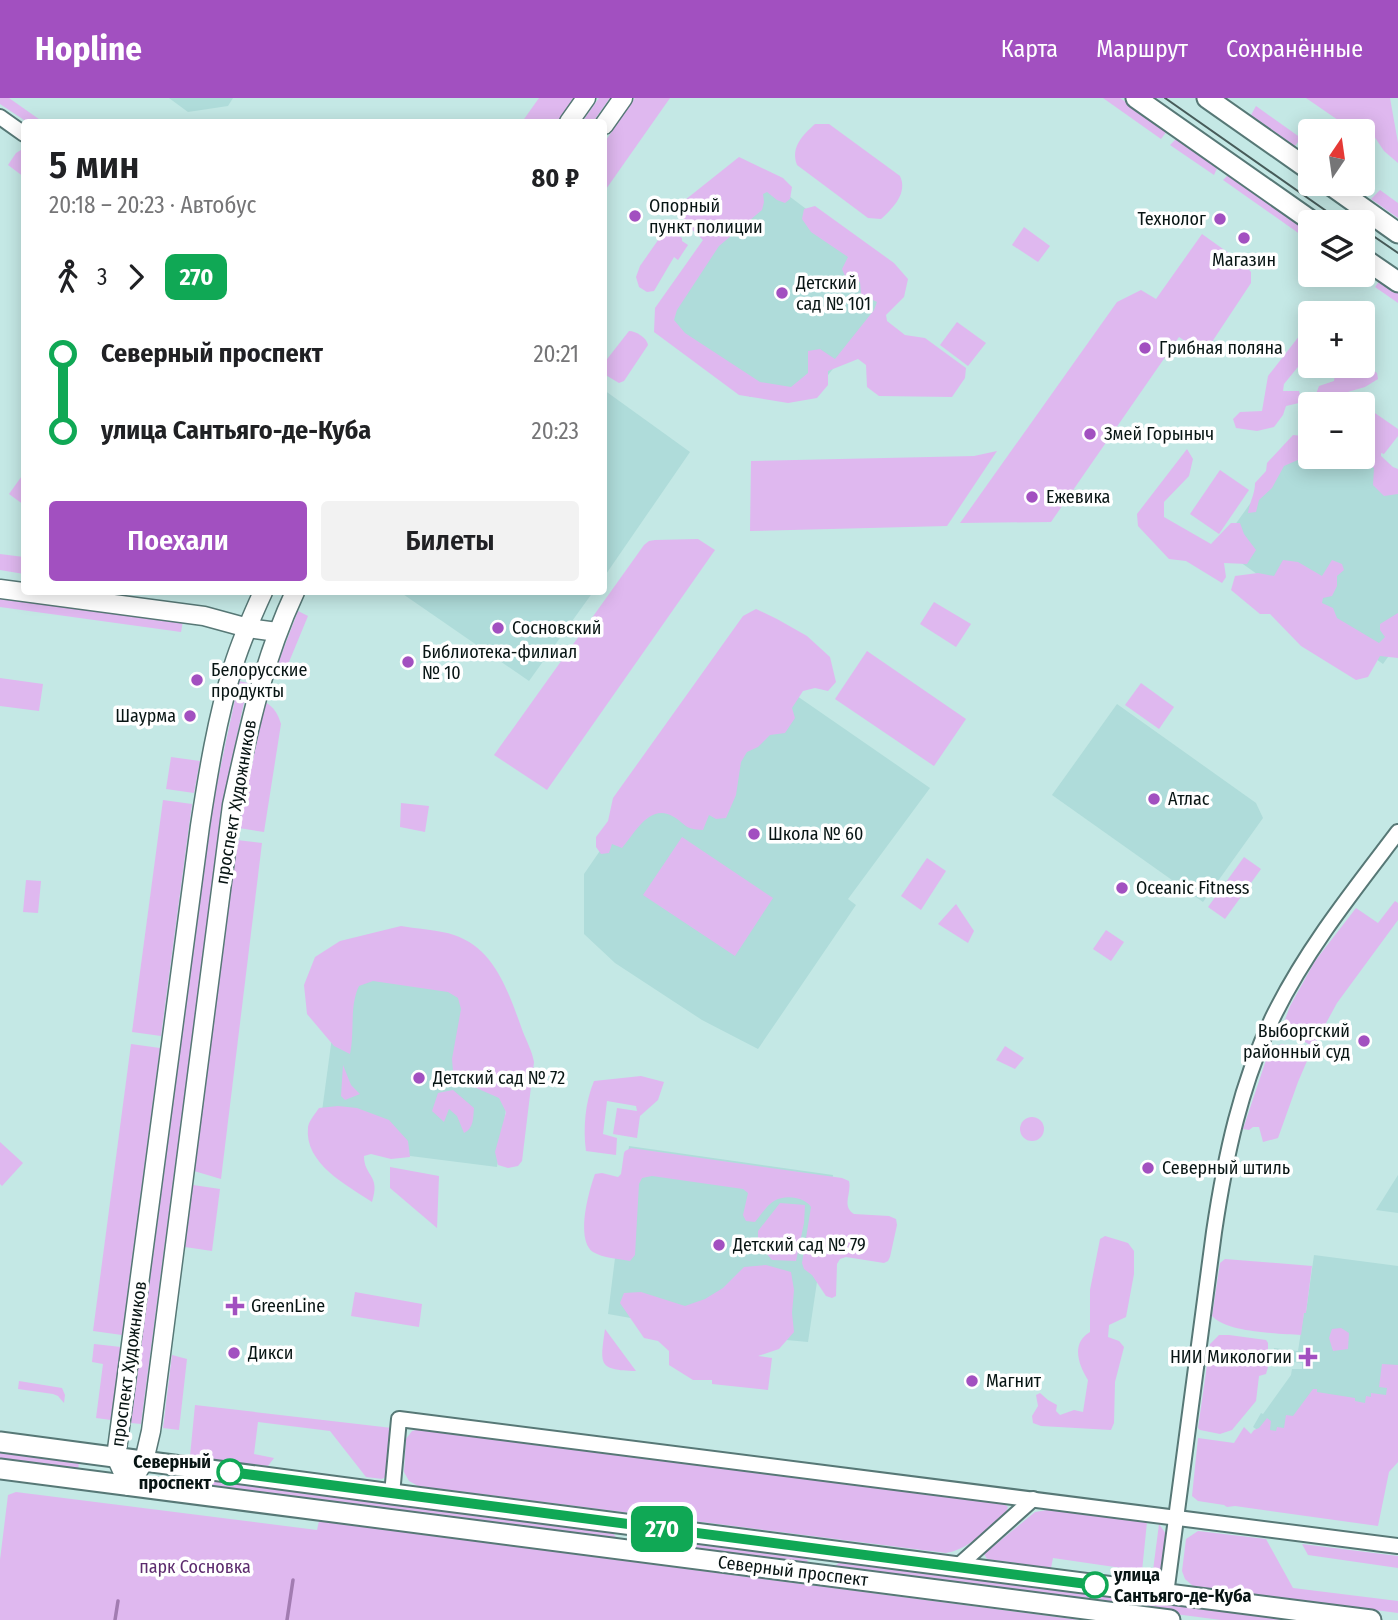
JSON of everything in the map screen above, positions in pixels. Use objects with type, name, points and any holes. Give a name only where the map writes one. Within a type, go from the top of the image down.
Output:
[{"type":"main road","points":[[1136,98],[1298,211]]},
{"type":"main road","points":[[1207,98],[1298,162]]},
{"type":"main road","points":[[1346,196],[1398,233]]},
{"type":"main road","points":[[1375,266],[1398,282]]},
{"type":"main road","name":"Северный проспект","points":[[0,1442],[1371,1620]]},
{"type":"main road","name":"Северный проспект","points":[[0,1469],[1170,1620]]},
{"type":"main road","points":[[619,1549],[628,1543],[629,1533],[622,1524]]},
{"type":"main road","points":[[827,1576],[820,1566],[821,1556],[829,1550]]},
{"type":"street","points":[[571,119],[586,98]]},
{"type":"street","points":[[607,121],[623,98]]},
{"type":"street","points":[[0,117],[21,132]]},
{"type":"street","points":[[0,578],[21,582]]},
{"type":"street","points":[[0,589],[21,592]]},
{"type":"street","points":[[47,595],[250,623]]},
{"type":"street","points":[[122,595],[208,606],[277,632]]},
{"type":"street","name":"проспект Художников","points":[[130,1486],[116,1457],[204,801],[233,668],[263,595]]},
{"type":"street","name":"проспект Художников","points":[[130,1486],[144,1461],[151,1431],[232,805],[262,676],[294,595]]},
{"type":"street","points":[[1166,1594],[1222,1180],[1232,1134],[1261,1045],[1275,1013],[1314,945],[1398,832]]},
{"type":"street","points":[[392,1494],[399,1419],[1398,1546]]},
{"type":"street","points":[[957,1567],[1033,1499]]},
{"type":"shaded area","points":[[169,98],[233,98],[228,106],[188,112]]},
{"type":"shaded area","name":"Детский сад № 101","points":[[753,169],[902,281],[821,384],[789,397],[750,397],[656,330]]},
{"type":"shaded area","points":[[607,392],[690,452],[607,573]]},
{"type":"shaded area","points":[[1298,437],[1298,469],[1375,469],[1375,462],[1398,473],[1398,643],[1383,664],[1219,547]]},
{"type":"shaded area","points":[[404,595],[591,595],[529,681]]},
{"type":"shaded area","name":"Школа № 60","points":[[725,646],[930,788],[848,899],[856,905],[758,1049],[702,1020],[615,963],[584,934],[584,874],[639,794]]},
{"type":"shaded area","name":"Атлас","points":[[1117,704],[1256,803],[1263,818],[1203,902],[1052,795]]},
{"type":"shaded area","name":"Детский сад № 72","points":[[345,941],[478,957],[516,1044],[497,1167],[363,1150],[322,1111]]},
{"type":"shaded area","name":"Детский сад № 79","points":[[629,1146],[833,1175],[808,1342],[721,1334],[608,1314]]},
{"type":"shaded area","points":[[1398,1175],[1398,1213],[1376,1210]]},
{"type":"shaded area","points":[[1314,1255],[1398,1266],[1398,1456],[1253,1427],[1291,1375],[1292,1369],[1302,1369],[1302,1363],[1277,1360],[1273,1354],[1274,1348],[1298,1351]]},
{"type":"green space","points":[[0,98],[9,98],[39,119],[22,119],[0,104]]},
{"type":"green space","points":[[539,98],[575,98],[560,119],[524,119]]},
{"type":"green space","points":[[599,98],[610,98],[595,119],[584,119]]},
{"type":"green space","points":[[635,98],[670,98],[607,188],[607,139]]},
{"type":"green space","points":[[1103,98],[1120,98],[1167,131],[1161,139]]},
{"type":"green space","points":[[1306,98],[1390,98],[1398,143],[1398,163],[1384,151],[1376,139],[1376,119],[1337,119]]},
{"type":"green space","points":[[1256,106],[1298,136],[1298,142],[1295,146],[1251,115]]},
{"type":"green space","points":[[815,124],[829,124],[900,176],[901,194],[881,219],[868,218],[797,165],[796,147]]},
{"type":"green space","points":[[1177,138],[1218,166],[1214,175],[1170,145]]},
{"type":"green space","points":[[21,150],[21,175],[8,165]]},
{"type":"green space","points":[[739,157],[783,178],[792,187],[790,199],[785,203],[767,192],[763,194],[762,210],[719,246],[677,310],[674,320],[685,333],[760,382],[791,387],[808,373],[808,351],[820,349],[835,359],[874,310],[877,302],[861,294],[860,282],[845,276],[842,269],[848,257],[811,232],[802,219],[804,209],[815,206],[894,263],[908,279],[904,297],[886,315],[887,321],[905,335],[925,338],[966,368],[965,378],[952,397],[879,396],[867,387],[866,365],[858,359],[828,371],[828,385],[817,398],[788,403],[739,395],[654,332],[655,308],[703,240],[688,226],[680,213],[685,200]]},
{"type":"green space","points":[[1229,174],[1298,223],[1298,233],[1223,180]]},
{"type":"green space","points":[[1380,190],[1398,203],[1398,218],[1371,199]]},
{"type":"green space","points":[[1024,227],[1050,246],[1038,262],[1012,245]]},
{"type":"green space","points":[[672,231],[688,245],[678,260],[674,257],[654,291],[647,292],[639,287],[636,277],[640,266],[663,233]]},
{"type":"green space","points":[[1202,234],[1251,272],[1251,283],[1204,354],[1179,337],[1051,522],[960,523],[1117,302],[1141,290],[1156,299]]},
{"type":"green space","points":[[1380,280],[1398,293],[1398,303],[1375,287]]},
{"type":"green space","points":[[957,322],[986,343],[968,366],[940,345]]},
{"type":"green space","points":[[629,331],[646,340],[648,345],[624,381],[619,383],[607,376],[607,359]]},
{"type":"green space","points":[[1298,338],[1298,367],[1284,384],[1283,391],[1299,391],[1298,403],[1286,406],[1274,427],[1257,431],[1236,428],[1233,419],[1240,412],[1262,411],[1268,376]]},
{"type":"green space","points":[[1375,372],[1378,379],[1365,387],[1348,392],[1317,392],[1319,386],[1334,381],[1334,378],[1375,378]]},
{"type":"green space","points":[[1375,413],[1398,429],[1398,436],[1381,456],[1398,469],[1398,494],[1384,496],[1373,485]]},
{"type":"green space","points":[[1293,435],[1298,436],[1298,460],[1284,466],[1272,488],[1259,500],[1256,512],[1248,513],[1255,483],[1266,471],[1267,463]]},
{"type":"green space","points":[[1187,449],[1193,459],[1189,476],[1164,502],[1164,517],[1211,544],[1231,523],[1240,523],[1244,534],[1256,550],[1247,564],[1224,563],[1226,577],[1222,583],[1186,561],[1169,559],[1138,526],[1137,514]]},
{"type":"green space","points":[[997,451],[947,526],[750,531],[751,461],[974,456]]},
{"type":"green space","points":[[1220,470],[1249,490],[1219,534],[1190,514]]},
{"type":"green space","points":[[21,477],[21,503],[9,494]]},
{"type":"green space","points":[[698,539],[715,550],[547,790],[494,755],[644,545],[655,540]]},
{"type":"green space","points":[[0,554],[21,557],[21,574],[0,570]]},
{"type":"green space","points":[[1283,560],[1298,562],[1322,576],[1332,560],[1342,564],[1344,570],[1337,576],[1337,586],[1332,596],[1323,598],[1322,603],[1333,608],[1337,618],[1379,643],[1385,637],[1380,630],[1380,624],[1398,613],[1398,658],[1380,656],[1368,677],[1356,680],[1301,646],[1270,614],[1260,614],[1231,590],[1235,576],[1258,573],[1274,576]]},
{"type":"green space","points":[[0,596],[183,621],[181,632],[0,607]]},
{"type":"green space","points":[[934,602],[971,624],[956,647],[920,624]]},
{"type":"green space","points":[[756,609],[807,636],[830,657],[836,682],[828,691],[815,688],[803,691],[792,708],[795,718],[785,733],[770,735],[758,747],[747,752],[741,762],[736,795],[726,818],[716,819],[709,815],[703,830],[689,828],[674,817],[658,813],[644,821],[622,848],[612,844],[609,853],[601,854],[596,847],[596,837],[608,821],[613,798],[743,616]]},
{"type":"green space","points":[[298,611],[308,616],[289,662],[275,671]]},
{"type":"green space","points":[[867,651],[966,719],[934,766],[835,699]]},
{"type":"green space","points":[[0,678],[43,684],[39,711],[0,706]]},
{"type":"green space","points":[[239,681],[248,683],[223,803],[141,1424],[131,1423],[213,802]]},
{"type":"green space","points":[[1141,683],[1174,707],[1159,729],[1125,705]]},
{"type":"green space","points":[[265,702],[275,711],[281,724],[264,832],[239,828]]},
{"type":"green space","points":[[171,757],[200,761],[194,793],[166,789]]},
{"type":"green space","points":[[163,800],[192,804],[161,1036],[132,1032]]},
{"type":"green space","points":[[401,803],[429,806],[425,832],[400,827]]},
{"type":"green space","points":[[682,837],[773,898],[735,956],[643,895]]},
{"type":"green space","points":[[237,840],[262,843],[221,1179],[194,1171]]},
{"type":"green space","points":[[1244,857],[1261,869],[1225,919],[1208,907]]},
{"type":"green space","points":[[927,858],[946,871],[921,910],[901,896]]},
{"type":"green space","points":[[26,880],[41,881],[38,913],[23,912]]},
{"type":"green space","points":[[1395,901],[1398,903],[1398,920],[1337,1003],[1313,1047],[1286,1030],[1283,1025],[1290,1006],[1315,961],[1356,908],[1378,923]]},
{"type":"green space","points":[[956,904],[974,931],[968,943],[938,924]]},
{"type":"green space","points":[[401,926],[448,933],[468,942],[491,962],[506,988],[534,1062],[522,1161],[518,1166],[508,1168],[498,1165],[495,1152],[506,1112],[499,1098],[474,1087],[453,1071],[452,1059],[461,1009],[458,998],[448,992],[373,981],[359,986],[354,1002],[350,1054],[334,1046],[307,1014],[304,985],[315,957],[340,941]]},
{"type":"green space","points":[[1106,930],[1124,942],[1111,961],[1093,949]]},
{"type":"green space","points":[[131,1044],[160,1048],[122,1335],[93,1331]]},
{"type":"green space","points":[[1283,1044],[1307,1061],[1278,1138],[1263,1142],[1259,1127],[1243,1129],[1269,1051],[1272,1052],[1275,1046]]},
{"type":"green space","points":[[1005,1046],[1024,1058],[1015,1069],[996,1060]]},
{"type":"green space","points":[[343,1065],[351,1085],[360,1094],[345,1100],[341,1096]]},
{"type":"green space","points":[[641,1076],[664,1082],[658,1100],[640,1116],[637,1138],[613,1134],[617,1108],[637,1111],[636,1106],[607,1101],[603,1134],[617,1138],[616,1155],[586,1151],[586,1116],[594,1081]]},
{"type":"green space","points":[[453,1090],[474,1108],[471,1126],[464,1133],[457,1116],[449,1109],[444,1122],[432,1111],[438,1093]]},
{"type":"green space","points":[[319,1108],[357,1108],[389,1120],[408,1141],[410,1157],[391,1159],[371,1154],[364,1156],[375,1186],[372,1202],[329,1172],[313,1152],[308,1127],[312,1118]]},
{"type":"green space","points":[[1032,1117],[1040,1121],[1044,1129],[1040,1137],[1032,1141],[1024,1137],[1020,1129],[1024,1121]]},
{"type":"green space","points":[[0,1142],[23,1163],[2,1186],[0,1184]]},
{"type":"green space","points":[[631,1148],[842,1178],[849,1181],[847,1203],[850,1211],[854,1214],[889,1216],[896,1219],[890,1257],[884,1263],[846,1257],[840,1259],[837,1264],[836,1296],[826,1296],[802,1263],[811,1207],[804,1201],[789,1197],[779,1199],[769,1205],[755,1222],[746,1221],[743,1215],[748,1193],[743,1189],[652,1176],[642,1178],[639,1184],[635,1255],[630,1261],[597,1254],[588,1246],[584,1226],[592,1181],[595,1174],[618,1177],[621,1174],[624,1153]]},
{"type":"green space","points":[[390,1167],[439,1176],[437,1228],[390,1188]]},
{"type":"green space","points":[[193,1185],[220,1189],[212,1251],[185,1247]]},
{"type":"green space","points":[[780,1203],[805,1205],[796,1261],[772,1260],[758,1244],[758,1231]]},
{"type":"green space","points":[[1105,1236],[1128,1243],[1134,1251],[1134,1274],[1126,1317],[1109,1325],[1108,1337],[1119,1341],[1124,1347],[1115,1382],[1114,1423],[1111,1430],[1041,1426],[1033,1423],[1032,1416],[1038,1406],[1036,1395],[1040,1393],[1057,1405],[1056,1411],[1060,1415],[1074,1410],[1083,1412],[1088,1380],[1079,1361],[1078,1348],[1090,1332],[1090,1290],[1100,1239]]},
{"type":"green space","points":[[1225,1259],[1312,1266],[1301,1335],[1241,1329],[1219,1322],[1212,1316],[1220,1263]]},
{"type":"green space","points":[[766,1265],[791,1272],[794,1290],[794,1332],[779,1349],[758,1356],[772,1358],[768,1390],[712,1384],[712,1380],[693,1380],[669,1365],[669,1351],[658,1341],[644,1338],[620,1303],[624,1293],[641,1292],[685,1306],[705,1299],[723,1288],[744,1267]]},
{"type":"green space","points":[[355,1292],[422,1304],[419,1327],[351,1316]]},
{"type":"green space","points":[[1341,1328],[1349,1333],[1348,1349],[1333,1351],[1329,1338],[1332,1329]]},
{"type":"green space","points":[[605,1329],[636,1371],[614,1369],[604,1363],[602,1351]]},
{"type":"green space","points":[[1219,1335],[1266,1340],[1268,1343],[1268,1367],[1266,1374],[1259,1376],[1256,1401],[1232,1430],[1220,1434],[1198,1428],[1210,1344]]},
{"type":"green space","points":[[94,1344],[121,1347],[111,1420],[96,1418],[103,1364],[92,1362]]},
{"type":"green space","points":[[172,1355],[187,1359],[179,1430],[163,1428]]},
{"type":"green space","points":[[1382,1364],[1398,1365],[1398,1462],[1389,1472],[1378,1526],[1227,1507],[1198,1501],[1192,1496],[1198,1438],[1234,1443],[1244,1427],[1251,1434],[1267,1418],[1271,1421],[1270,1430],[1284,1428],[1286,1415],[1293,1416],[1313,1389],[1355,1398],[1355,1401],[1365,1403],[1366,1396],[1371,1397],[1371,1393],[1386,1395],[1387,1388],[1379,1387]]},
{"type":"green space","points":[[19,1381],[62,1388],[64,1403],[53,1394],[18,1389]]},
{"type":"green space","points":[[195,1405],[392,1428],[390,1474],[382,1479],[366,1477],[330,1431],[258,1422],[254,1454],[274,1458],[268,1466],[190,1456]]},
{"type":"green space","points":[[420,1429],[1003,1503],[1008,1507],[1006,1512],[978,1537],[955,1551],[946,1553],[418,1486],[409,1481],[404,1472],[406,1439],[412,1431]]},
{"type":"green space","points":[[0,1453],[79,1463],[78,1469],[22,1461],[10,1463],[0,1461]]},
{"type":"green space","points":[[186,1476],[612,1532],[616,1537],[612,1540],[185,1484]]},
{"type":"green space","name":"парк Сосновка","points":[[16,1492],[317,1530],[319,1521],[1080,1620],[0,1620],[0,1560],[8,1495]]},
{"type":"green space","points":[[1047,1510],[1147,1522],[1142,1571],[1053,1558],[1051,1568],[987,1559],[984,1554],[1035,1512]]},
{"type":"green space","points":[[1159,1524],[1166,1534],[1161,1570],[1152,1578]]},
{"type":"green space","points":[[1198,1531],[1266,1539],[1293,1588],[1398,1601],[1398,1613],[1193,1586],[1185,1579],[1182,1571],[1186,1539]]},
{"type":"green space","points":[[648,1537],[804,1557],[808,1561],[804,1565],[647,1543],[644,1539]]},
{"type":"green space","points":[[1302,1544],[1398,1556],[1398,1568],[1308,1555]]},
{"type":"green space","points":[[840,1562],[1293,1620],[1221,1620],[838,1570],[835,1566]]},
{"type":"waterway","points":[[287,1620],[293,1580]]},
{"type":"waterway","points":[[115,1620],[118,1601]]},
{"type":"tram line","points":[[1165,98],[1325,210]]},
{"type":"tram line","points":[[1375,237],[1398,253]]},
{"type":"bus line","name":"270","points":[[230,1472],[1095,1585]]},
{"type":"place","name":"Опорный пункт полиции","points":[[635,216]]},
{"type":"place","name":"Технолог","points":[[1220,219]]},
{"type":"place","name":"Магазин","points":[[1244,238]]},
{"type":"place","name":"Детский сад № 101","points":[[782,293]]},
{"type":"place","name":"Грибная поляна","points":[[1145,348]]},
{"type":"place","name":"Змей Горыныч","points":[[1090,434]]},
{"type":"place","name":"Ежевика","points":[[1032,497]]},
{"type":"place","name":"Сосновский","points":[[498,628]]},
{"type":"place","name":"Библиотека-филиал № 10","points":[[408,662]]},
{"type":"place","name":"Белорусские продукты","points":[[197,680]]},
{"type":"place","name":"Шаурма","points":[[190,716]]},
{"type":"place","name":"Атлас","points":[[1154,799]]},
{"type":"place","name":"Школа № 60","points":[[754,834]]},
{"type":"place","name":"Oceanic Fitness","points":[[1122,888]]},
{"type":"place","name":"Выборгский районный суд","points":[[1364,1041]]},
{"type":"place","name":"Детский сад № 72","points":[[419,1078]]},
{"type":"place","name":"Северный штиль","points":[[1148,1168]]},
{"type":"place","name":"Детский сад № 79","points":[[719,1245]]},
{"type":"place","name":"GreenLine","points":[[235,1306]]},
{"type":"place","name":"Дикси","points":[[234,1353]]},
{"type":"place","name":"НИИ Микологии","points":[[1308,1357]]},
{"type":"place","name":"Магнит","points":[[972,1381]]},
{"type":"place","name":"Северный проспект","points":[[230,1472]]},
{"type":"place","name":"улица Сантьяго-де-Куба","points":[[1095,1585]]}]
